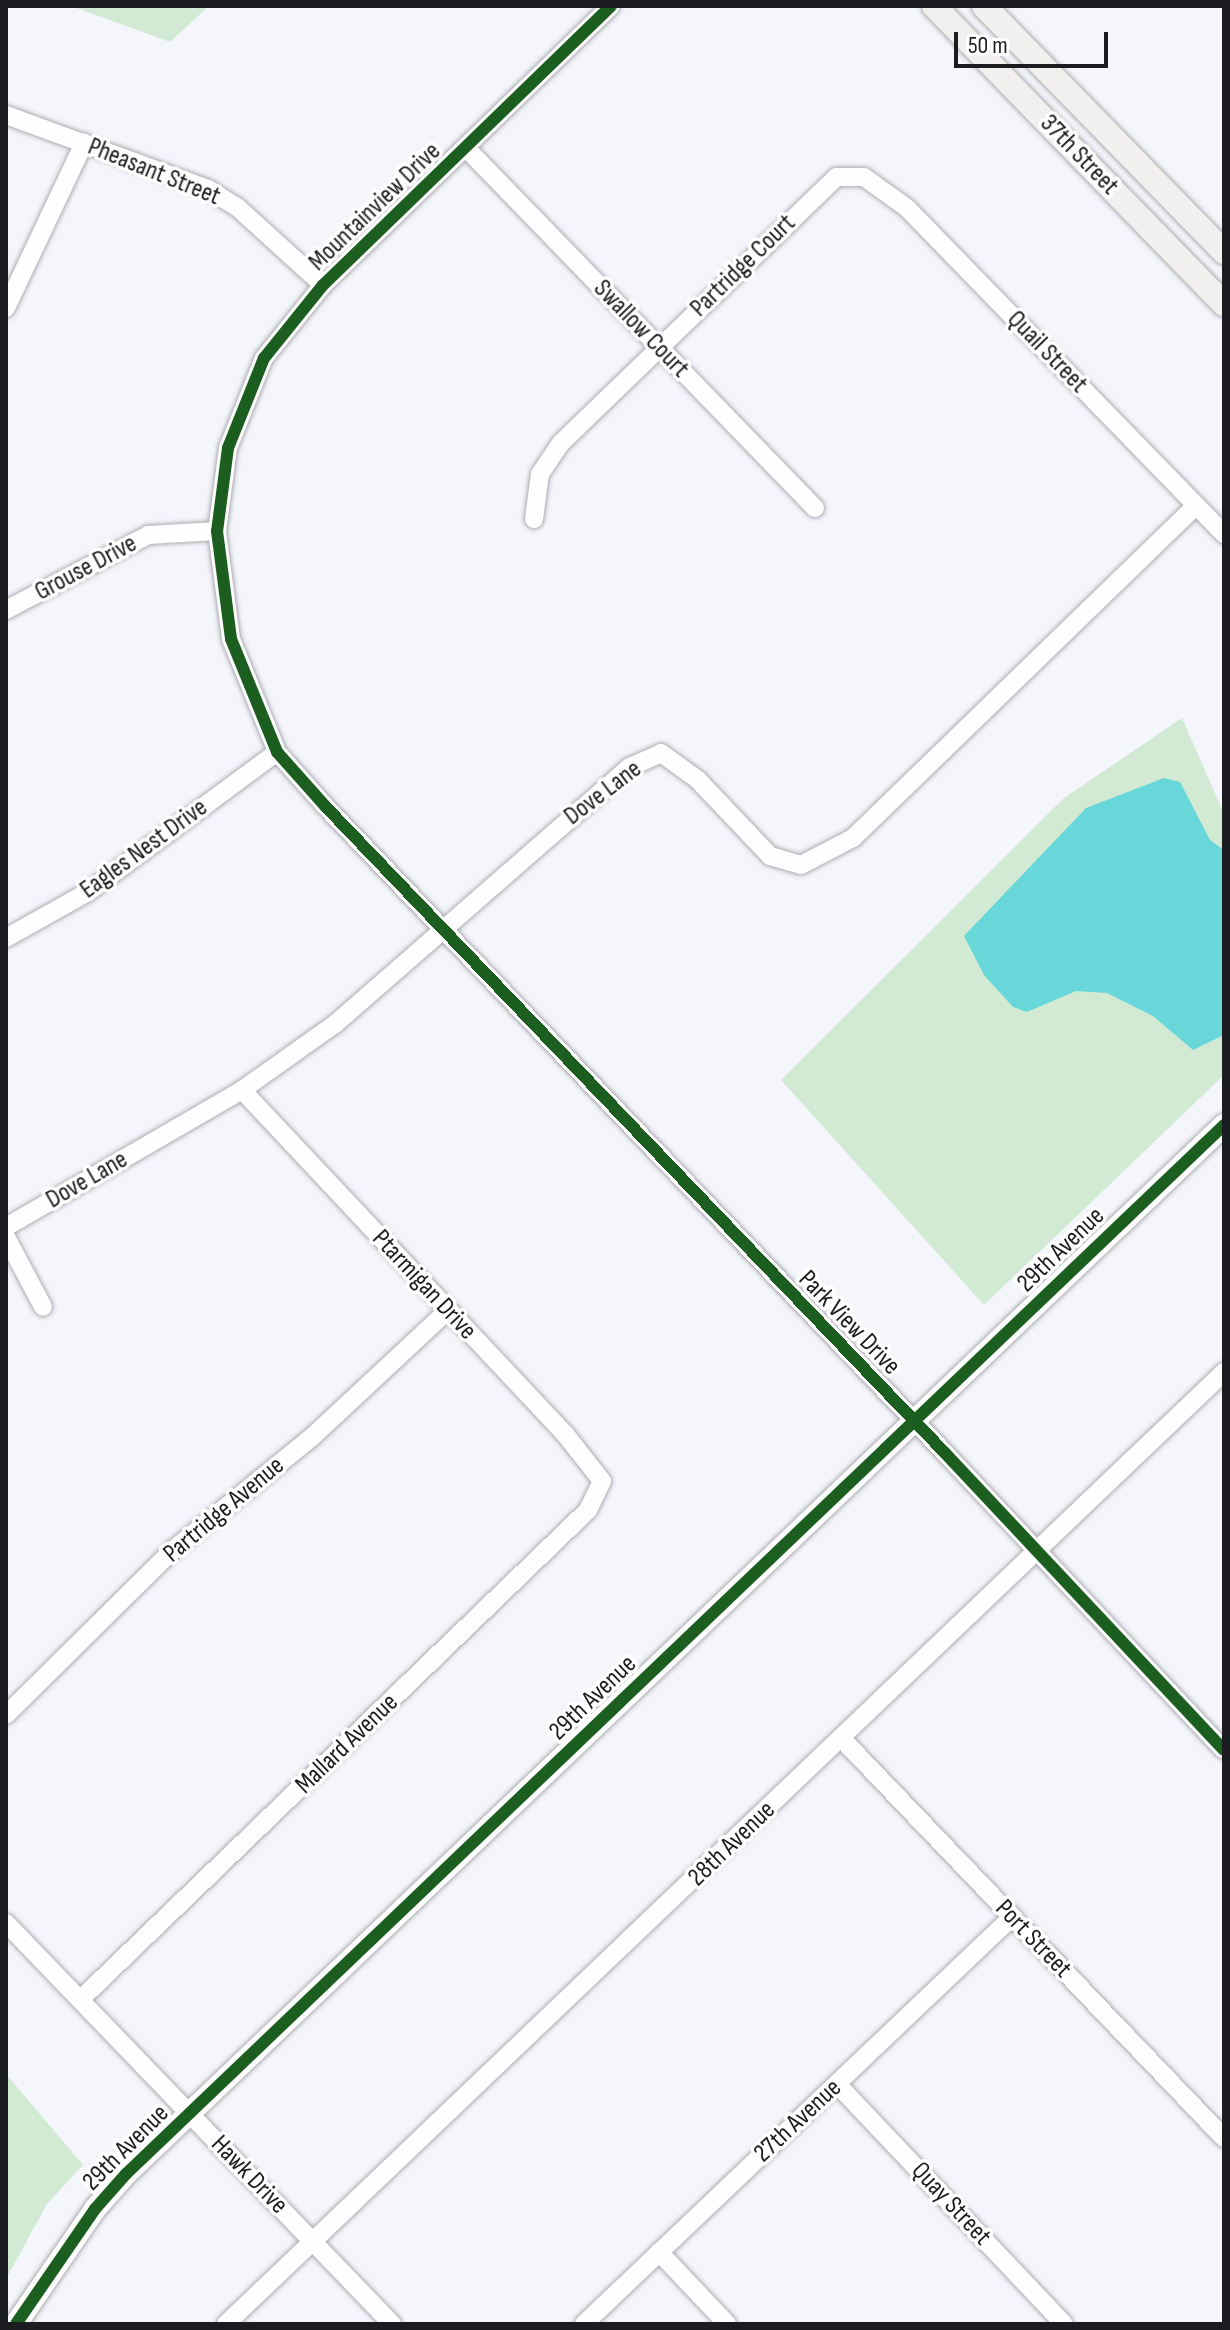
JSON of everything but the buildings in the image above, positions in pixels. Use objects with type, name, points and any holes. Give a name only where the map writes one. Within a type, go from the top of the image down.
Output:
[{"type":"main road","name":"37th Street","points":[[934,6],[1224,304]]},
{"type":"main road","name":"37th Street","points":[[984,6],[1224,252]]},
{"type":"street","name":"Mountainview Drive","points":[[441,929],[277,752],[231,639],[217,531],[228,448],[264,358],[323,285],[467,149],[611,6]]},
{"type":"street","name":"Pheasant Street","points":[[6,115],[208,189],[237,207],[323,285]]},
{"type":"street","points":[[6,308],[84,143]]},
{"type":"street","name":"Swallow Court","points":[[467,149],[815,508]]},
{"type":"street","name":"Partridge Court","points":[[534,519],[540,474],[561,443],[836,177],[864,177]]},
{"type":"street","name":"Quail Street","points":[[864,177],[907,208],[1224,534]]},
{"type":"street","name":"Dove Lane","points":[[6,1227],[242,1090],[335,1024],[411,960],[441,929],[598,791],[630,767],[661,753],[698,780],[770,856],[801,865],[853,838],[1196,506]]},
{"type":"street","name":"Grouse Drive","points":[[6,610],[148,535],[217,531]]},
{"type":"street","name":"Eagles Nest Drive","points":[[6,938],[88,892],[277,752]]},
{"type":"street","name":"Park View Drive","points":[[441,929],[1224,1750]]},
{"type":"street","name":"Ptarmigan Drive","points":[[242,1090],[565,1434],[602,1481]]},
{"type":"street","name":"29th Avenue","points":[[16,2324],[95,2209],[190,2114],[1224,1125]]},
{"type":"street","points":[[6,1237],[43,1307]]},
{"type":"street","name":"Partridge Avenue","points":[[6,1715],[173,1550],[311,1438],[447,1311]]},
{"type":"street","name":"28th Avenue","points":[[232,2319],[1224,1372]]},
{"type":"street","name":"Mallard Avenue","points":[[82,1998],[588,1510],[602,1481]]},
{"type":"street","name":"Port Street","points":[[842,1739],[1224,2138]]},
{"type":"street","name":"27th Avenue","points":[[584,2324],[1012,1917]]},
{"type":"street","name":"Hawk Drive","points":[[6,1923],[82,1998],[392,2324]]},
{"type":"street","name":"Quay Street","points":[[837,2084],[1064,2324]]},
{"type":"street","points":[[659,2252],[727,2324]]},
{"type":"green space","points":[[71,6],[209,6],[170,42]]},
{"type":"green space","points":[[1182,718],[1224,814],[1224,1075],[984,1305],[781,1080],[1064,798]]},
{"type":"green space","points":[[6,2074],[83,2165],[47,2204],[6,2279]]},
{"type":"water","points":[[1164,778],[1180,782],[1210,840],[1224,850],[1224,1035],[1193,1050],[1153,1016],[1107,993],[1076,991],[1027,1012],[1013,1007],[984,975],[964,936],[1086,808]]},
{"type":"cycle path","points":[[611,6],[323,285],[264,358],[228,448],[217,531],[231,639],[277,752],[326,807],[945,1453],[1224,1750]]},
{"type":"cycle path","points":[[16,2324],[95,2209],[126,2174],[1224,1125]]}]
